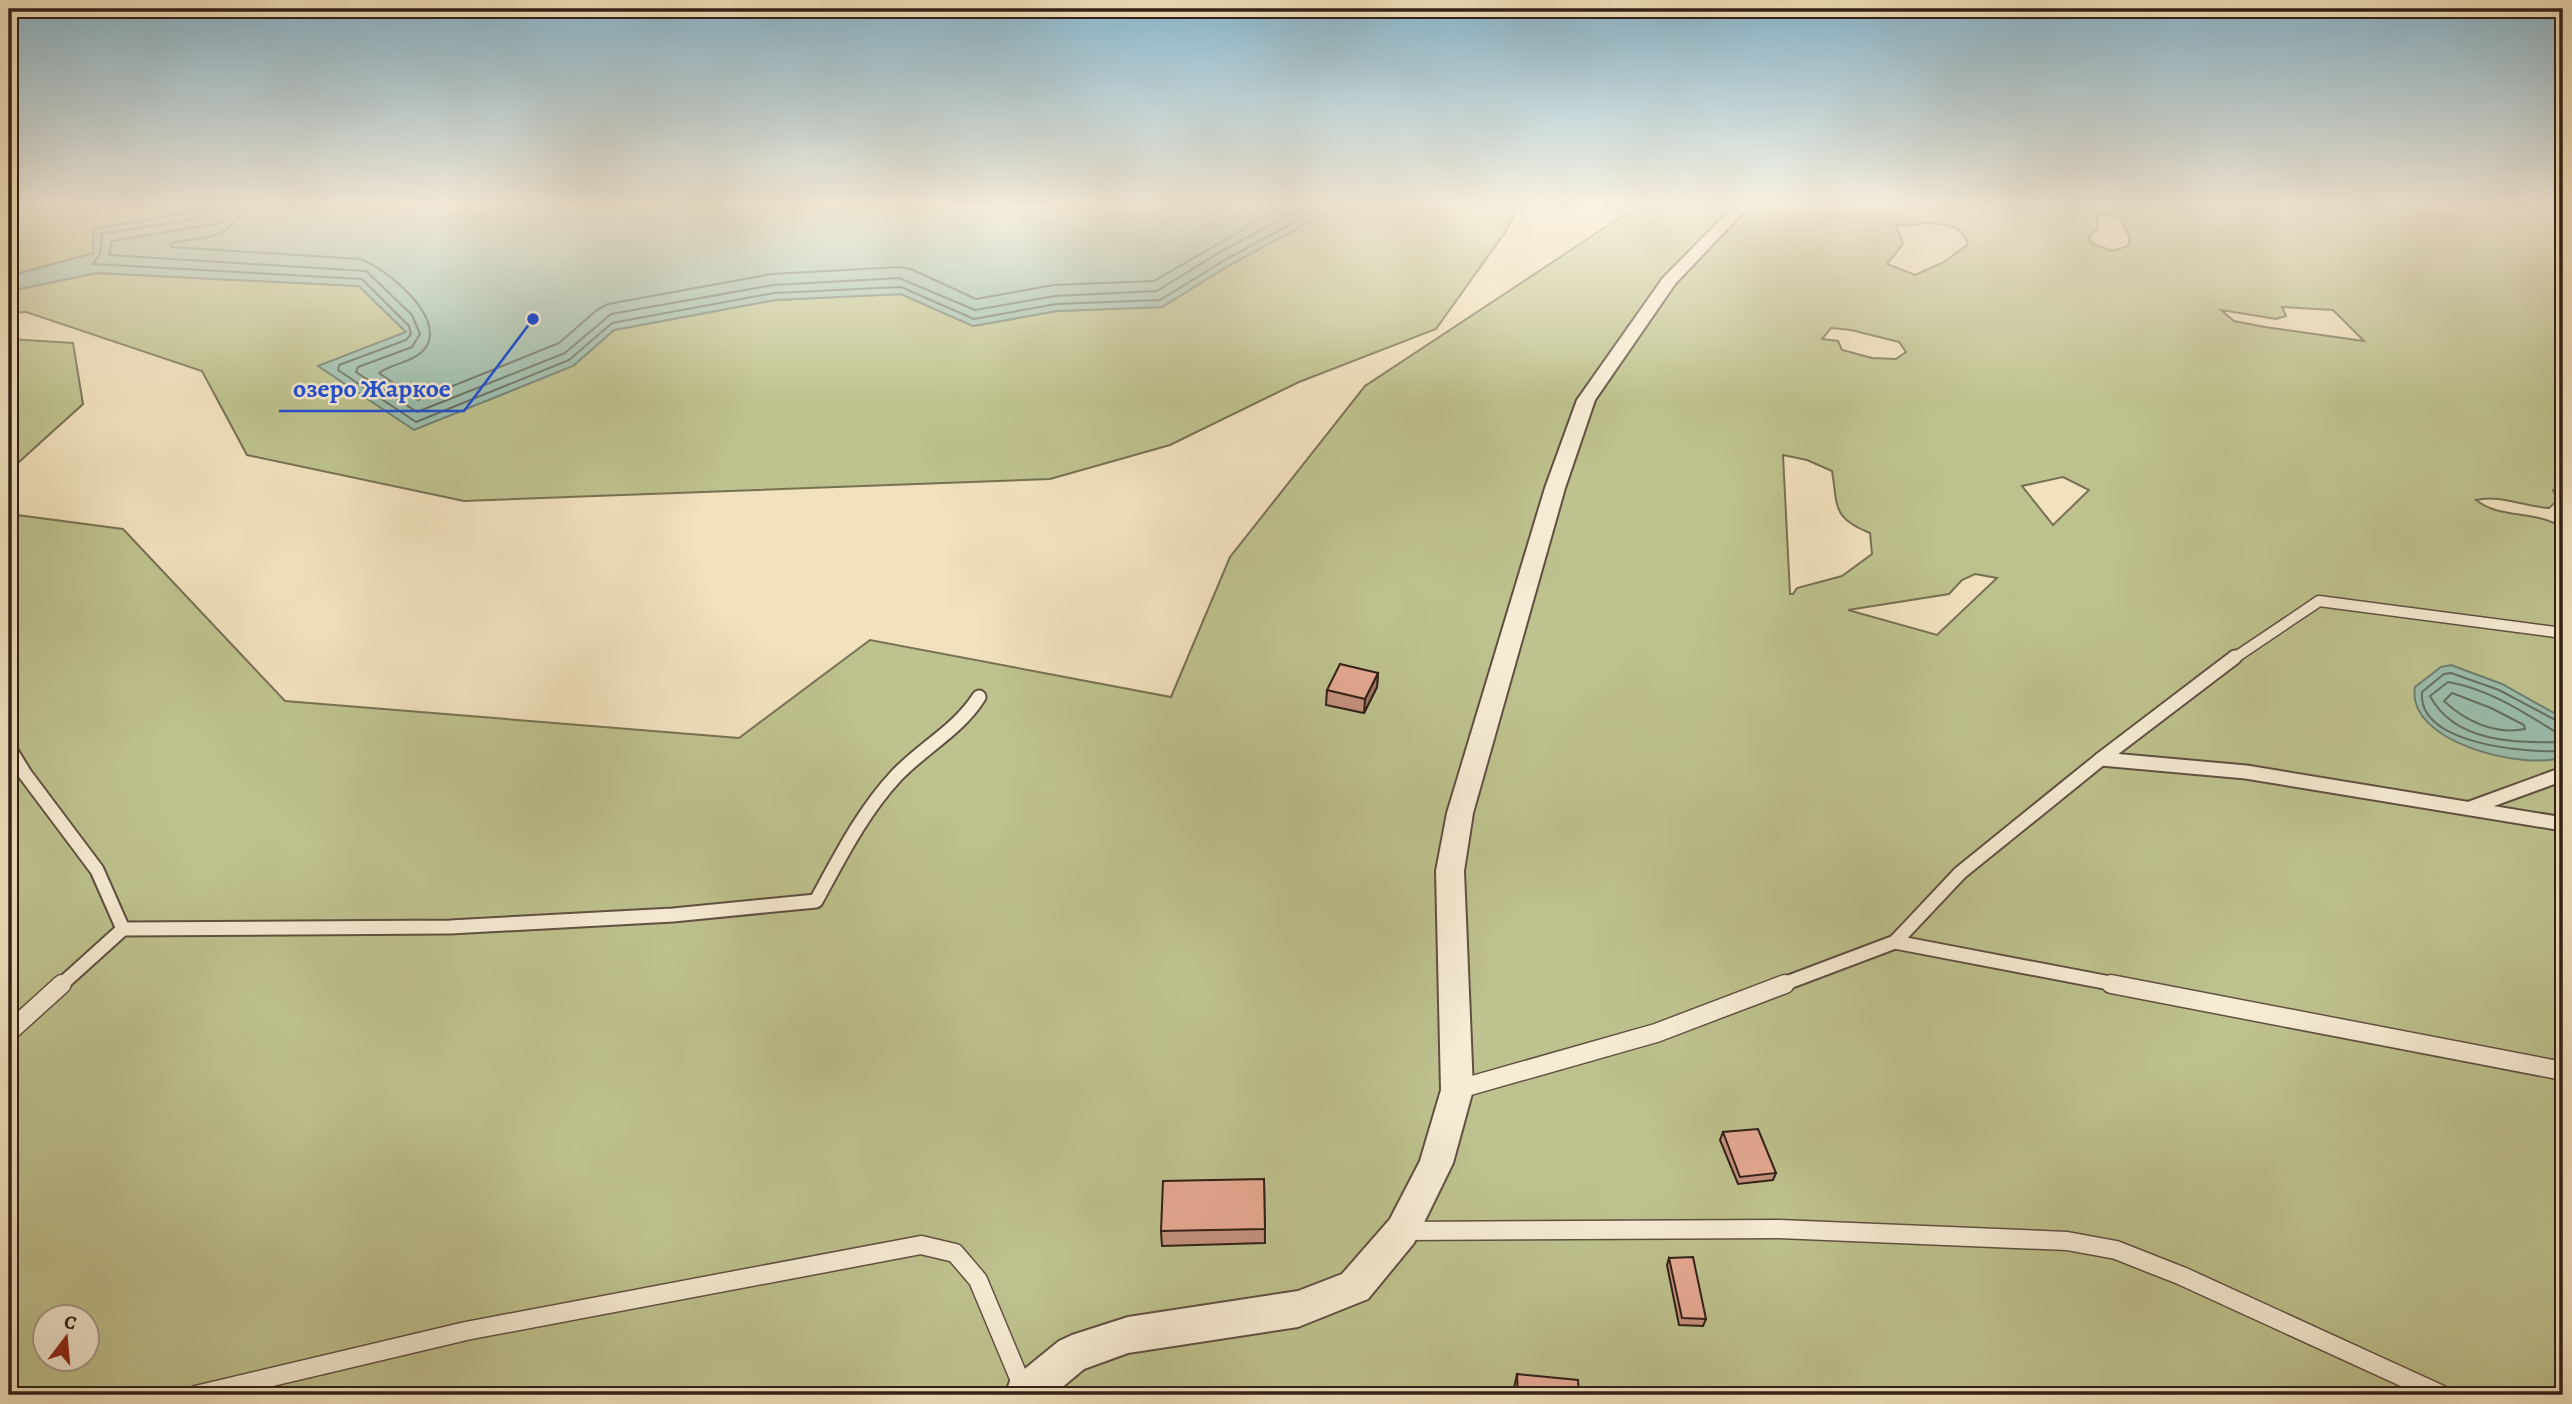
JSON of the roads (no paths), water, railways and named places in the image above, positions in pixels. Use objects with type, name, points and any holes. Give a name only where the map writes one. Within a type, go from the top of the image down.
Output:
[{"type":"street","points":[[1024,1394],[1072,1354],[1128,1335],[1298,1309],[1355,1287],[1402,1231],[1437,1163],[1457,1090],[1450,871],[1463,801],[1555,488],[1586,400],[1669,281],[1679,271]]},
{"type":"lane","points":[[1457,1090],[1656,1033],[1895,942],[1960,873],[2101,759],[2201,681],[2319,601],[2563,633]]},
{"type":"lane","points":[[9,1032],[123,929],[450,927],[673,915],[816,901],[860,825],[897,775],[963,718],[979,697]]},
{"type":"lane","points":[[9,748],[25,774],[97,870],[123,929]]},
{"type":"lane","points":[[2101,759],[2246,772],[2563,824]]},
{"type":"lane","points":[[2470,808],[2563,774]]},
{"type":"lane","points":[[1895,942],[2563,1071]]},
{"type":"lane","points":[[1402,1231],[1779,1229],[2067,1241],[2116,1251],[2182,1276],[2442,1395]]},
{"type":"lane","points":[[196,1395],[348,1356],[617,1301],[921,1245],[955,1253],[978,1280],[1024,1394]]},
{"type":"water","points":[[29,271],[1221,271],[1162,307],[1057,311],[973,326],[901,294],[775,300],[614,330],[573,366],[414,430],[318,366],[406,332],[359,286],[97,273],[9,291],[9,276]]},
{"type":"water","points":[[2451,665],[2502,684],[2563,718],[2563,757],[2522,760],[2496,756],[2447,737],[2428,723],[2417,706],[2415,687],[2441,667]]},
{"type":"place","name":"озеро Жаркое","points":[[533,319]]}]
